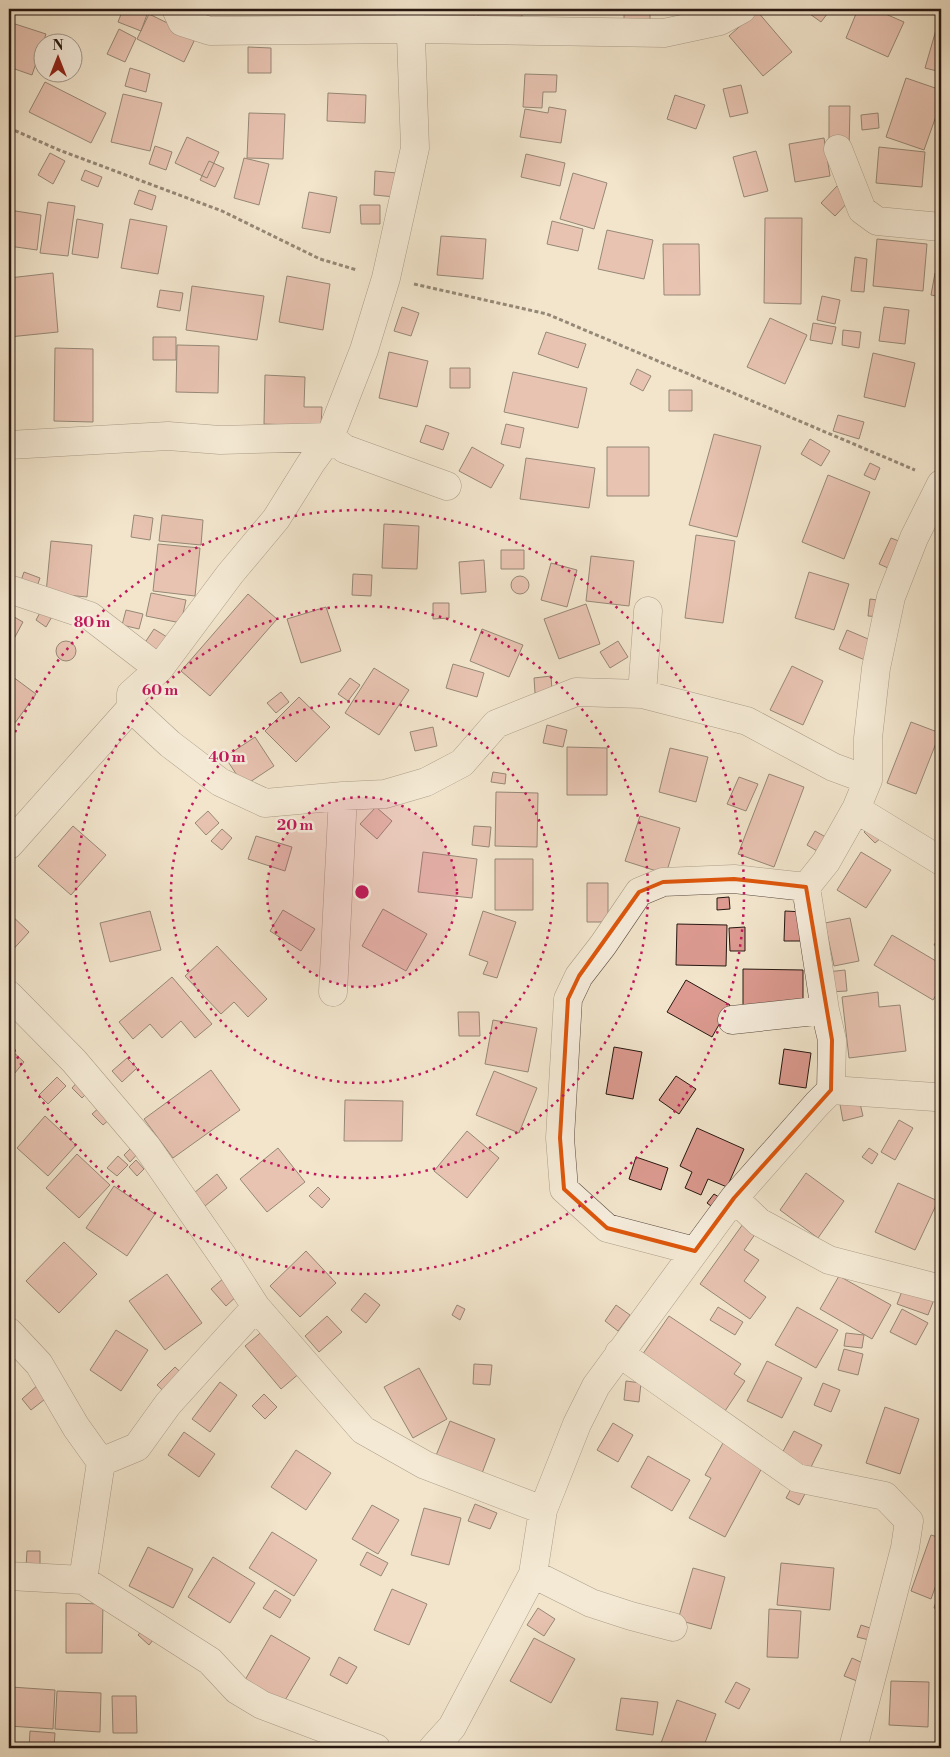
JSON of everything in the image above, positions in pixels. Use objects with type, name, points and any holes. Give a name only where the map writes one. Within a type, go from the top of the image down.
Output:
[{"type":"street","points":[[176,9],[182,22],[210,31],[411,19],[664,32],[720,21],[742,9]]},
{"type":"street","points":[[9,845],[131,708],[131,694],[159,669],[230,574],[276,519],[311,463],[330,437],[364,350],[386,278],[415,148],[411,19]]},
{"type":"street","points":[[838,149],[862,210],[877,221],[941,227]]},
{"type":"street","points":[[9,445],[168,436],[220,440],[330,437],[345,449],[448,486]]},
{"type":"street","points":[[433,1748],[457,1719],[533,1574],[543,1510],[577,1424],[596,1386],[734,1198],[831,1090],[832,1040],[825,1010],[806,887],[826,862],[856,809],[868,780],[868,738],[876,668],[891,597],[914,538],[932,479]]},
{"type":"street","points":[[9,589],[90,616],[159,669]]},
{"type":"street","points":[[642,694],[648,611]]},
{"type":"street","points":[[131,708],[170,744],[220,782],[265,803],[385,794],[426,782],[462,763],[496,724],[576,692],[642,694],[746,721],[833,767],[868,780]]},
{"type":"street","points":[[333,992],[343,796]]},
{"type":"street","points":[[856,809],[941,861]]},
{"type":"street","points":[[695,1251],[607,1228],[564,1189],[560,1138],[568,999],[579,976],[639,892],[663,882],[734,879],[806,887]]},
{"type":"street","points":[[9,995],[74,1061],[147,1147],[256,1307],[363,1430],[425,1465],[543,1510]]},
{"type":"street","points":[[732,1020],[825,1010]]},
{"type":"street","points":[[831,1090],[939,1095]]},
{"type":"street","points":[[734,1198],[759,1222],[829,1260],[941,1288]]},
{"type":"street","points":[[101,1462],[137,1447],[168,1404],[256,1307]]},
{"type":"street","points":[[9,1332],[39,1364],[76,1427],[101,1462],[83,1580]]},
{"type":"street","points":[[620,1353],[797,1478],[885,1496],[909,1521],[905,1548],[853,1748]]},
{"type":"street","points":[[533,1574],[591,1603],[673,1627]]},
{"type":"street","points":[[9,1576],[83,1580],[210,1661],[237,1690],[262,1705],[376,1748]]},
{"type":"path","points":[[9,128],[59,150],[222,211],[320,259],[386,278],[548,314],[932,479]]},
{"type":"highlighted area","points":[[734,879],[806,887],[832,1040],[831,1090],[734,1198],[695,1251],[607,1228],[564,1189],[560,1138],[568,999],[579,976],[639,892],[663,882]]},
{"type":"building","points":[[123,9],[149,9],[141,31],[118,22]]},
{"type":"building","points":[[426,9],[474,9],[474,18],[426,18]]},
{"type":"building","points":[[478,9],[522,9],[522,17],[478,17]]},
{"type":"building","points":[[624,9],[650,9],[650,25],[624,24]]},
{"type":"building","points":[[803,9],[831,9],[821,22]]},
{"type":"building","points":[[858,9],[874,9],[904,22],[888,57],[846,38]]},
{"type":"building","points":[[757,11],[792,52],[763,76],[729,36]]},
{"type":"building","points":[[149,14],[196,37],[184,62],[137,39]]},
{"type":"building","points":[[941,16],[941,72],[925,68]]},
{"type":"building","points":[[9,22],[40,32],[32,32],[32,75],[9,67]]},
{"type":"building","points":[[119,29],[136,38],[125,62],[107,54]]},
{"type":"building","points":[[248,47],[271,48],[271,73],[248,73]]},
{"type":"building","points":[[130,68],[150,74],[146,92],[125,86]]},
{"type":"building","points":[[525,74],[557,75],[556,92],[543,92],[542,108],[523,107]]},
{"type":"building","points":[[906,78],[941,90],[941,102],[924,150],[886,137]]},
{"type":"building","points":[[45,82],[106,113],[91,143],[29,112]]},
{"type":"building","points":[[741,85],[748,113],[730,117],[723,89]]},
{"type":"building","points":[[328,93],[366,95],[365,123],[327,121]]},
{"type":"building","points":[[123,94],[162,103],[150,151],[111,142]]},
{"type":"building","points":[[675,95],[705,105],[696,129],[667,119]]},
{"type":"building","points":[[829,106],[850,106],[849,150],[829,150]]},
{"type":"building","points":[[549,107],[566,110],[561,143],[520,137],[525,109],[548,113]]},
{"type":"building","points":[[249,113],[285,114],[283,159],[247,158]]},
{"type":"building","points":[[878,113],[879,128],[862,130],[861,115]]},
{"type":"building","points":[[187,137],[219,152],[207,178],[175,163]]},
{"type":"building","points":[[824,138],[830,176],[795,182],[789,144]]},
{"type":"building","points":[[155,146],[172,152],[166,170],[149,164]]},
{"type":"building","points":[[879,147],[925,152],[922,187],[876,183]]},
{"type":"building","points":[[756,151],[768,191],[744,197],[733,157]]},
{"type":"building","points":[[50,153],[65,161],[53,184],[38,175]]},
{"type":"building","points":[[526,154],[565,163],[560,186],[521,177]]},
{"type":"building","points":[[244,158],[269,164],[259,205],[234,198]]},
{"type":"building","points":[[209,161],[224,168],[215,187],[200,180]]},
{"type":"building","points":[[85,170],[102,177],[98,187],[81,180]]},
{"type":"building","points":[[375,171],[397,173],[395,197],[374,195]]},
{"type":"building","points":[[573,173],[607,183],[594,229],[560,219]]},
{"type":"building","points":[[837,186],[851,199],[835,216],[821,203]]},
{"type":"building","points":[[139,190],[156,196],[152,210],[134,204]]},
{"type":"building","points":[[309,192],[337,197],[330,233],[302,228]]},
{"type":"building","points":[[48,202],[75,206],[68,256],[40,253]]},
{"type":"building","points":[[360,205],[380,205],[380,224],[361,224]]},
{"type":"building","points":[[9,210],[41,215],[37,250],[9,246]]},
{"type":"building","points":[[765,218],[802,218],[801,304],[764,303]]},
{"type":"building","points":[[77,219],[103,224],[98,258],[72,254]]},
{"type":"building","points":[[130,219],[167,226],[158,274],[121,268]]},
{"type":"building","points":[[552,221],[583,229],[578,251],[547,244]]},
{"type":"building","points":[[607,230],[653,240],[644,279],[598,269]]},
{"type":"building","points":[[441,236],[486,239],[483,279],[437,275]]},
{"type":"building","points":[[877,239],[927,244],[923,291],[873,286]]},
{"type":"building","points":[[663,244],[699,244],[700,295],[664,295]]},
{"type":"building","points":[[855,257],[867,259],[864,292],[851,291]]},
{"type":"building","points":[[53,273],[58,332],[9,337],[9,278]]},
{"type":"building","points":[[935,273],[941,274],[941,297],[931,295]]},
{"type":"building","points":[[287,276],[330,284],[323,330],[279,322]]},
{"type":"building","points":[[192,286],[264,296],[257,340],[186,330]]},
{"type":"building","points":[[160,290],[183,293],[180,311],[157,307]]},
{"type":"building","points":[[822,296],[840,300],[835,324],[817,320]]},
{"type":"building","points":[[402,307],[419,313],[411,336],[394,331]]},
{"type":"building","points":[[884,307],[909,310],[905,344],[879,341]]},
{"type":"building","points":[[770,318],[807,335],[785,384],[747,367]]},
{"type":"building","points":[[813,323],[836,327],[832,344],[810,340]]},
{"type":"building","points":[[843,330],[861,332],[859,348],[842,345]]},
{"type":"building","points":[[546,332],[586,344],[578,368],[538,354]]},
{"type":"building","points":[[153,337],[176,337],[176,360],[153,360]]},
{"type":"building","points":[[177,345],[219,346],[218,393],[176,392]]},
{"type":"building","points":[[55,348],[93,349],[93,422],[54,421]]},
{"type":"building","points":[[389,352],[428,361],[417,407],[379,398]]},
{"type":"building","points":[[873,353],[915,363],[905,407],[864,397]]},
{"type":"building","points":[[450,368],[470,368],[470,388],[450,388]]},
{"type":"building","points":[[637,369],[651,376],[643,391],[630,384]]},
{"type":"building","points":[[513,372],[587,388],[578,428],[504,412]]},
{"type":"building","points":[[265,375],[305,377],[304,407],[322,407],[321,426],[264,424]]},
{"type":"building","points":[[669,390],[692,390],[692,411],[669,411]]},
{"type":"building","points":[[838,415],[864,422],[859,439],[833,431]]},
{"type":"building","points":[[506,424],[524,428],[520,448],[501,444]]},
{"type":"building","points":[[426,425],[449,433],[443,450],[420,442]]},
{"type":"building","points":[[714,434],[761,446],[737,537],[689,525]]},
{"type":"building","points":[[810,439],[830,451],[821,466],[801,454]]},
{"type":"building","points":[[472,447],[504,465],[491,488],[459,471]]},
{"type":"building","points":[[607,447],[649,447],[649,496],[607,496]]},
{"type":"building","points":[[526,458],[595,468],[589,508],[520,499]]},
{"type":"building","points":[[870,463],[880,468],[875,480],[864,475]]},
{"type":"building","points":[[828,475],[870,492],[844,559],[802,542]]},
{"type":"building","points":[[134,515],[153,518],[150,540],[131,537]]},
{"type":"building","points":[[162,515],[203,520],[201,545],[159,541]]},
{"type":"building","points":[[384,524],[419,526],[417,569],[382,568]]},
{"type":"building","points":[[696,535],[735,541],[723,623],[685,618]]},
{"type":"building","points":[[891,538],[909,545],[897,572],[879,564]]},
{"type":"building","points":[[51,541],[92,545],[87,597],[46,593]]},
{"type":"building","points":[[158,544],[200,548],[195,596],[153,591]]},
{"type":"building","points":[[501,550],[524,550],[524,569],[501,569]]},
{"type":"building","points":[[591,556],[634,561],[629,606],[586,601]]},
{"type":"building","points":[[484,560],[486,592],[461,594],[459,562]]},
{"type":"building","points":[[551,563],[577,570],[567,607],[541,600]]},
{"type":"building","points":[[24,572],[40,578],[35,592],[19,586]]},
{"type":"building","points":[[809,572],[849,584],[834,630],[795,618]]},
{"type":"building","points":[[353,574],[372,575],[371,596],[352,595]]},
{"type":"building","points":[[516,576],[524,576],[529,581],[527,592],[516,594],[511,589],[511,581]]},
{"type":"building","points":[[151,593],[186,600],[181,623],[146,616]]},
{"type":"building","points":[[248,594],[277,619],[210,696],[181,671]]},
{"type":"building","points":[[870,599],[885,601],[883,617],[868,616]]},
{"type":"building","points":[[433,603],[449,603],[449,618],[433,619]]},
{"type":"building","points":[[586,604],[600,644],[559,659],[544,619]]},
{"type":"building","points":[[326,607],[341,651],[301,663],[287,619]]},
{"type":"building","points":[[42,609],[53,615],[46,627],[36,620]]},
{"type":"building","points":[[126,610],[143,614],[139,629],[122,625]]},
{"type":"building","points":[[9,614],[23,622],[9,648]]},
{"type":"building","points":[[154,629],[167,637],[155,655],[142,647]]},
{"type":"building","points":[[482,629],[523,645],[509,677],[470,661]]},
{"type":"building","points":[[847,630],[880,644],[872,663],[839,649]]},
{"type":"building","points":[[66,641],[73,644],[76,651],[73,658],[66,661],[59,658],[56,651],[59,644]]},
{"type":"building","points":[[618,641],[628,657],[610,668],[600,652]]},
{"type":"building","points":[[453,664],[484,673],[477,697],[446,688]]},
{"type":"building","points":[[792,666],[823,681],[803,725],[770,710]]},
{"type":"building","points":[[374,668],[409,690],[379,735],[345,713]]},
{"type":"building","points":[[9,674],[36,694],[12,727],[9,725]]},
{"type":"building","points":[[551,676],[552,690],[535,693],[534,678]]},
{"type":"building","points":[[350,678],[360,685],[348,701],[338,694]]},
{"type":"building","points":[[281,692],[289,702],[276,713],[267,703]]},
{"type":"building","points":[[299,697],[330,727],[296,762],[265,731]]},
{"type":"building","points":[[911,722],[940,733],[916,794],[887,783]]},
{"type":"building","points":[[547,725],[567,730],[563,747],[543,743]]},
{"type":"building","points":[[433,727],[437,746],[415,751],[410,732]]},
{"type":"building","points":[[255,737],[274,766],[244,786],[225,757]]},
{"type":"building","points":[[567,747],[607,748],[607,795],[567,795]]},
{"type":"building","points":[[670,748],[708,757],[696,802],[659,792]]},
{"type":"building","points":[[493,772],[506,774],[505,784],[491,782]]},
{"type":"building","points":[[769,774],[804,787],[774,867],[738,854]]},
{"type":"building","points":[[739,777],[758,784],[746,811],[727,804]]},
{"type":"building","points":[[496,792],[538,793],[537,847],[495,846]]},
{"type":"building","points":[[376,807],[392,821],[377,839],[360,824]]},
{"type":"building","points":[[208,811],[219,823],[206,835],[195,823]]},
{"type":"building","points":[[640,816],[680,828],[666,874],[625,861]]},
{"type":"building","points":[[878,819],[889,831],[875,843],[864,832]]},
{"type":"building","points":[[73,826],[106,855],[71,895],[38,866]]},
{"type":"building","points":[[474,826],[491,827],[489,847],[472,845]]},
{"type":"building","points":[[222,829],[232,838],[222,850],[211,841]]},
{"type":"building","points":[[815,831],[831,840],[822,854],[807,845]]},
{"type":"building","points":[[256,836],[292,847],[285,871],[248,859]]},
{"type":"building","points":[[423,852],[477,859],[472,898],[418,892]]},
{"type":"building","points":[[861,852],[891,870],[866,908],[837,890]]},
{"type":"building","points":[[495,859],[533,859],[533,910],[495,910]]},
{"type":"building","points":[[587,883],[608,883],[608,922],[587,922]]},
{"type":"building","points":[[729,897],[730,909],[717,910],[717,898]]},
{"type":"building","points":[[383,909],[427,934],[406,971],[362,946]]},
{"type":"building","points":[[283,910],[315,929],[301,951],[270,931]]},
{"type":"building","points":[[150,911],[161,950],[110,962],[100,923]]},
{"type":"building","points":[[483,911],[516,922],[497,978],[483,974],[488,962],[469,955]]},
{"type":"building","points":[[785,911],[804,912],[803,941],[784,941]]},
{"type":"building","points":[[9,913],[29,932],[9,954]]},
{"type":"building","points":[[850,918],[859,961],[834,966],[825,923]]},
{"type":"building","points":[[677,924],[727,925],[726,966],[676,965]]},
{"type":"building","points":[[745,927],[745,951],[730,951],[729,928]]},
{"type":"building","points":[[941,933],[941,949],[934,945]]},
{"type":"building","points":[[892,935],[941,964],[941,987],[933,1000],[874,965]]},
{"type":"building","points":[[217,946],[267,999],[248,1017],[234,1002],[221,1014],[185,976]]},
{"type":"building","points":[[743,969],[803,970],[803,1006],[743,1005]]},
{"type":"building","points":[[845,970],[847,991],[829,992],[827,972]]},
{"type":"building","points":[[172,977],[212,1024],[195,1038],[181,1021],[162,1038],[150,1024],[133,1039],[119,1022]]},
{"type":"building","points":[[686,980],[730,1005],[712,1037],[667,1012]]},
{"type":"building","points":[[878,992],[879,1007],[900,1005],[906,1051],[849,1058],[842,997]]},
{"type":"building","points":[[458,1012],[479,1012],[480,1036],[459,1036]]},
{"type":"building","points":[[493,1020],[537,1028],[528,1072],[485,1064]]},
{"type":"building","points":[[941,1033],[941,1046],[935,1040]]},
{"type":"building","points":[[614,1047],[642,1052],[633,1099],[606,1094]]},
{"type":"building","points":[[9,1048],[24,1062],[9,1080]]},
{"type":"building","points":[[784,1049],[811,1053],[806,1088],[779,1084]]},
{"type":"building","points":[[127,1058],[137,1068],[122,1082],[112,1071]]},
{"type":"building","points":[[211,1070],[240,1110],[173,1158],[144,1119]]},
{"type":"building","points":[[494,1071],[537,1088],[519,1133],[476,1115]]},
{"type":"building","points":[[676,1076],[696,1089],[679,1114],[659,1100]]},
{"type":"building","points":[[57,1077],[66,1086],[48,1104],[39,1095]]},
{"type":"building","points":[[81,1078],[92,1088],[82,1098],[72,1088]]},
{"type":"building","points":[[858,1095],[863,1116],[843,1121],[839,1099]]},
{"type":"building","points":[[345,1100],[403,1101],[402,1141],[344,1141]]},
{"type":"building","points":[[101,1106],[112,1117],[103,1125],[92,1114]]},
{"type":"building","points":[[45,1116],[76,1145],[48,1176],[17,1148]]},
{"type":"building","points":[[899,1120],[913,1128],[895,1160],[881,1152]]},
{"type":"building","points":[[697,1128],[744,1149],[727,1187],[708,1179],[701,1195],[685,1188],[692,1172],[680,1166]]},
{"type":"building","points":[[467,1131],[499,1158],[467,1198],[434,1171]]},
{"type":"building","points":[[134,1145],[140,1151],[130,1162],[124,1155]]},
{"type":"building","points":[[278,1148],[305,1182],[267,1212],[240,1179]]},
{"type":"building","points":[[869,1148],[878,1154],[872,1164],[862,1157]]},
{"type":"building","points":[[77,1154],[110,1185],[79,1218],[46,1188]]},
{"type":"building","points":[[118,1156],[128,1165],[117,1176],[107,1168]]},
{"type":"building","points":[[636,1157],[668,1168],[661,1190],[629,1179]]},
{"type":"building","points":[[136,1160],[144,1169],[137,1176],[129,1167]]},
{"type":"building","points":[[806,1173],[844,1201],[818,1238],[780,1210]]},
{"type":"building","points":[[217,1174],[227,1188],[205,1206],[194,1193]]},
{"type":"building","points":[[898,1183],[938,1201],[915,1250],[875,1232]]},
{"type":"building","points":[[114,1186],[155,1214],[127,1256],[86,1228]]},
{"type":"building","points":[[318,1187],[330,1199],[322,1208],[309,1196]]},
{"type":"building","points":[[714,1194],[722,1199],[715,1209],[707,1203]]},
{"type":"building","points":[[743,1224],[756,1233],[744,1250],[759,1260],[744,1281],[766,1297],[750,1319],[700,1284]]},
{"type":"building","points":[[64,1242],[97,1274],[59,1313],[26,1281]]},
{"type":"building","points":[[306,1251],[336,1283],[300,1317],[270,1286]]},
{"type":"building","points":[[167,1274],[202,1323],[165,1350],[129,1301]]},
{"type":"building","points":[[839,1276],[891,1305],[872,1339],[820,1309]]},
{"type":"building","points":[[224,1278],[239,1294],[226,1306],[211,1289]]},
{"type":"building","points":[[904,1286],[935,1297],[928,1315],[897,1304]]},
{"type":"building","points":[[365,1293],[380,1305],[366,1323],[351,1310]]},
{"type":"building","points":[[457,1305],[465,1309],[460,1320],[452,1315]]},
{"type":"building","points":[[616,1305],[630,1315],[618,1331],[605,1321]]},
{"type":"building","points":[[718,1307],[743,1322],[735,1335],[710,1320]]},
{"type":"building","points":[[797,1307],[838,1330],[816,1368],[775,1345]]},
{"type":"building","points":[[902,1309],[928,1323],[916,1345],[890,1332]]},
{"type":"building","points":[[327,1316],[342,1332],[319,1352],[305,1336]]},
{"type":"building","points":[[669,1316],[741,1364],[734,1374],[745,1381],[721,1417],[638,1361]]},
{"type":"building","points":[[265,1329],[301,1372],[281,1389],[245,1346]]},
{"type":"building","points":[[116,1330],[148,1350],[121,1391],[90,1370]]},
{"type":"building","points":[[846,1333],[864,1335],[862,1348],[844,1346]]},
{"type":"building","points":[[844,1349],[863,1354],[858,1375],[838,1370]]},
{"type":"building","points":[[9,1351],[15,1357],[9,1364]]},
{"type":"building","points":[[767,1361],[802,1378],[782,1418],[747,1401]]},
{"type":"building","points":[[474,1364],[492,1365],[490,1385],[473,1384]]},
{"type":"building","points":[[175,1367],[189,1380],[171,1398],[157,1385]]},
{"type":"building","points":[[419,1368],[447,1419],[413,1438],[384,1387]]},
{"type":"building","points":[[626,1381],[641,1383],[639,1402],[624,1400]]},
{"type":"building","points":[[220,1382],[237,1395],[210,1432],[192,1419]]},
{"type":"building","points":[[823,1383],[840,1390],[831,1412],[814,1405]]},
{"type":"building","points":[[39,1384],[49,1396],[31,1410],[22,1399]]},
{"type":"building","points":[[264,1394],[277,1407],[265,1419],[252,1406]]},
{"type":"building","points":[[885,1407],[919,1419],[900,1474],[866,1463]]},
{"type":"building","points":[[450,1421],[495,1439],[481,1476],[435,1458]]},
{"type":"building","points":[[613,1423],[633,1435],[618,1462],[597,1450]]},
{"type":"building","points":[[794,1431],[822,1445],[810,1469],[781,1455]]},
{"type":"building","points":[[184,1432],[215,1454],[199,1477],[168,1455]]},
{"type":"building","points":[[723,1443],[763,1466],[725,1537],[689,1518],[711,1478],[705,1475]]},
{"type":"building","points":[[296,1450],[331,1473],[306,1510],[271,1487]]},
{"type":"building","points":[[648,1456],[690,1480],[672,1511],[631,1487]]},
{"type":"building","points":[[9,1466],[14,1466],[14,1524],[9,1524]]},
{"type":"building","points":[[793,1485],[806,1492],[799,1505],[786,1498]]},
{"type":"building","points":[[475,1504],[497,1513],[490,1529],[468,1521]]},
{"type":"building","points":[[372,1505],[399,1520],[378,1554],[352,1539]]},
{"type":"building","points":[[424,1508],[461,1518],[449,1565],[411,1555]]},
{"type":"building","points":[[272,1532],[317,1560],[294,1596],[249,1568]]},
{"type":"building","points":[[931,1535],[941,1538],[941,1571],[931,1599],[911,1591]]},
{"type":"building","points":[[148,1547],[193,1569],[173,1608],[129,1586]]},
{"type":"building","points":[[27,1551],[40,1551],[40,1567],[26,1567]]},
{"type":"building","points":[[367,1552],[388,1563],[381,1576],[360,1565]]},
{"type":"building","points":[[213,1557],[255,1583],[230,1623],[188,1597]]},
{"type":"building","points":[[781,1563],[834,1568],[830,1610],[777,1605]]},
{"type":"building","points":[[693,1568],[725,1577],[711,1629],[678,1620]]},
{"type":"building","points":[[941,1585],[941,1610],[934,1608]]},
{"type":"building","points":[[392,1589],[427,1604],[409,1645],[374,1630]]},
{"type":"building","points":[[275,1590],[291,1600],[280,1618],[263,1608]]},
{"type":"building","points":[[66,1603],[103,1604],[102,1653],[66,1653]]},
{"type":"building","points":[[538,1608],[555,1619],[544,1636],[527,1625]]},
{"type":"building","points":[[769,1609],[801,1611],[798,1658],[767,1657]]},
{"type":"building","points":[[147,1625],[158,1634],[149,1645],[138,1635]]},
{"type":"building","points":[[861,1625],[873,1629],[869,1640],[857,1637]]},
{"type":"building","points":[[271,1635],[310,1658],[284,1702],[245,1680]]},
{"type":"building","points":[[534,1638],[575,1659],[551,1703],[510,1681]]},
{"type":"building","points":[[339,1657],[357,1667],[347,1684],[330,1675]]},
{"type":"building","points":[[852,1658],[865,1664],[857,1681],[844,1676]]},
{"type":"building","points":[[891,1681],[929,1682],[928,1727],[889,1725]]},
{"type":"building","points":[[736,1682],[750,1689],[739,1709],[725,1702]]},
{"type":"building","points":[[11,1687],[55,1690],[53,1729],[9,1726]]},
{"type":"building","points":[[57,1691],[101,1693],[100,1732],[55,1729]]},
{"type":"building","points":[[112,1696],[136,1696],[137,1733],[113,1733]]},
{"type":"building","points":[[621,1698],[658,1702],[653,1735],[616,1730]]},
{"type":"building","points":[[677,1700],[716,1714],[703,1748],[675,1748],[661,1743]]},
{"type":"building","points":[[30,1731],[55,1733],[54,1748],[29,1748]]}]
